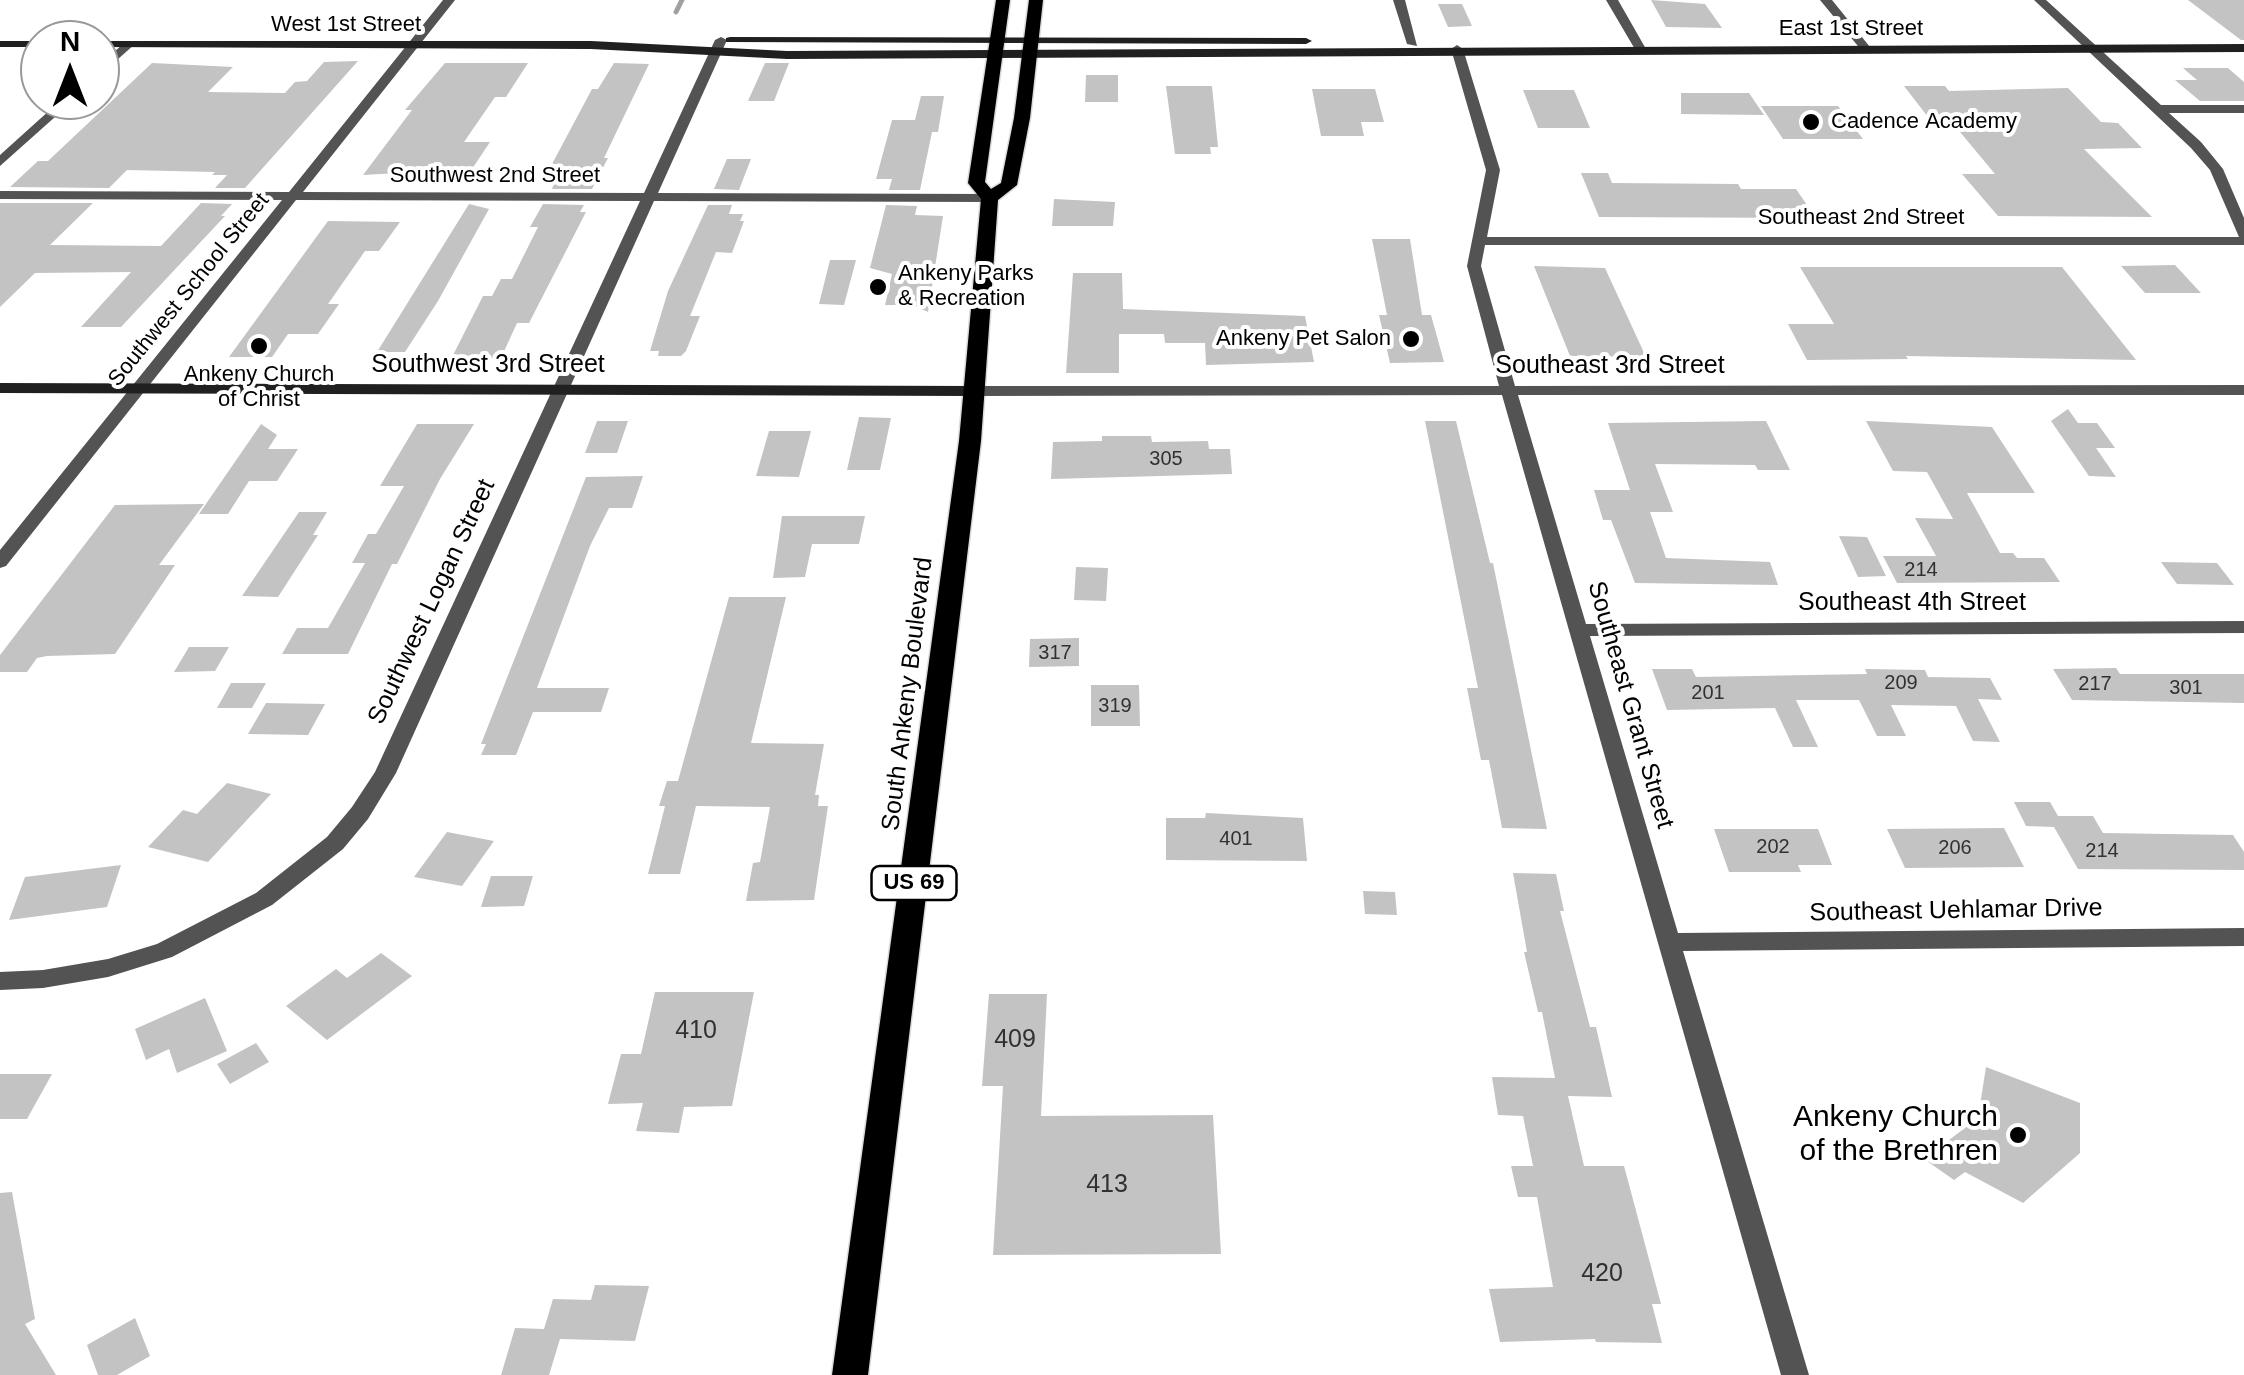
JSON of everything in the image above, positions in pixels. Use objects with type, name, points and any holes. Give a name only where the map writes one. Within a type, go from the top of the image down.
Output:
[{"type":"main road","name":"US 69","points":[[1003,0],[1014,46]]},
{"type":"main road","name":"US 69","points":[[1014,46],[1036,0]]},
{"type":"main road","name":"West 1st Street","points":[[120,44],[1014,46]]},
{"type":"main road","name":"East 1st Street","points":[[1014,46],[1413,44],[1457,50]]},
{"type":"main road","name":"East 1st Street","points":[[1014,46],[1269,55],[1457,50],[2244,48]]},
{"type":"main road","name":"South Ankeny Boulevard","points":[[990,198],[976,184],[1014,46]]},
{"type":"main road","name":"South Ankeny Boulevard","points":[[850,1375],[975,391],[990,198],[1008,184],[1014,46]]},
{"type":"main road","name":"Southwest 3rd Street","points":[[0,388],[975,391]]},
{"type":"street","name":"Southwest School Street","points":[[0,562],[448,0]]},
{"type":"street","points":[[1399,0],[1413,44]]},
{"type":"street","points":[[1612,0],[1640,49]]},
{"type":"street","points":[[1826,0],[1866,49]]},
{"type":"street","points":[[2040,0],[2216,169],[2244,237]]},
{"type":"street","points":[[120,52],[129,44]]},
{"type":"street","name":"Southwest Logan Street","points":[[0,981],[43,980],[108,968],[164,951],[264,899],[335,843],[360,813],[385,774],[719,46]]},
{"type":"street","name":"Southeast Grant Street","points":[[1457,50],[1494,170],[1474,266],[1795,1375]]},
{"type":"street","points":[[2157,109],[2244,109]]},
{"type":"street","points":[[0,162],[46,120]]},
{"type":"street","name":"Southwest 2nd Street","points":[[0,195],[990,198]]},
{"type":"street","name":"Southeast 2nd Street","points":[[1478,241],[2244,237]]},
{"type":"street","name":"Southeast 3rd Street","points":[[975,391],[2244,390]]},
{"type":"street","name":"Southeast 4th Street","points":[[1580,630],[2244,627]]},
{"type":"street","name":"Southeast Uehlamar Drive","points":[[1668,942],[2244,937]]},
{"type":"street","points":[[0,994],[43,980]]},
{"type":"building","points":[[1651,0],[1705,4],[1722,28],[1666,27]]},
{"type":"building","points":[[2188,0],[2244,0],[2244,40],[2241,40]]},
{"type":"building","points":[[1438,4],[1462,4],[1472,26],[1448,27]]},
{"type":"building","points":[[358,61],[245,188],[215,188],[227,175],[212,175],[215,172],[127,170],[109,188],[10,187],[38,161],[48,161],[92,120],[120,120],[120,93],[152,63],[233,67],[208,92],[285,93],[295,82],[307,81],[324,62]]},
{"type":"building","points":[[445,63],[528,63],[506,97],[495,97],[464,142],[490,142],[472,169],[363,175],[412,110],[405,110]]},
{"type":"building","points":[[614,63],[649,64],[604,158],[608,158],[592,189],[552,189],[562,164],[552,164],[592,89],[598,89]]},
{"type":"building","points":[[765,63],[789,63],[774,101],[748,101]]},
{"type":"building","points":[[2183,68],[2228,68],[2244,82],[2244,101],[2200,101],[2175,80],[2197,80]]},
{"type":"building","points":[[1086,75],[1118,75],[1118,102],[1085,102]]},
{"type":"building","points":[[1166,86],[1212,86],[1218,147],[1210,147],[1211,154],[1175,154]]},
{"type":"building","points":[[1904,86],[1945,86],[1949,91],[2068,88],[2101,122],[2118,123],[2142,148],[2084,149],[2152,217],[1998,216],[1962,174],[1995,174],[1955,126],[1935,126]]},
{"type":"building","points":[[1312,89],[1375,89],[1384,122],[1361,122],[1364,136],[1321,136]]},
{"type":"building","points":[[1523,90],[1574,90],[1590,128],[1538,128]]},
{"type":"building","points":[[1681,93],[1749,93],[1764,115],[1681,114]]},
{"type":"building","points":[[921,96],[944,96],[938,132],[932,132],[920,190],[889,190],[892,179],[876,179],[892,120],[915,120]]},
{"type":"building","name":"Cadence Academy","points":[[1761,106],[1838,106],[1863,139],[1783,139]]},
{"type":"building","points":[[727,159],[751,159],[739,190],[714,189]]},
{"type":"building","points":[[1581,173],[1608,173],[1612,183],[1738,184],[1741,189],[1796,189],[1816,218],[1599,217]]},
{"type":"building","points":[[1054,199],[1115,202],[1113,226],[1052,226]]},
{"type":"building","points":[[0,203],[93,203],[50,245],[161,246],[201,203],[232,204],[121,327],[81,327],[131,272],[35,273],[0,307]]},
{"type":"building","points":[[469,204],[489,209],[438,301],[405,352],[377,352]]},
{"type":"building","points":[[543,204],[584,205],[580,212],[586,212],[529,323],[517,323],[501,358],[451,359],[483,296],[492,296],[501,279],[512,279],[538,227],[530,227]]},
{"type":"building","points":[[708,205],[732,205],[729,214],[743,214],[740,221],[744,221],[732,253],[716,252],[690,316],[700,316],[686,351],[681,356],[658,356],[659,351],[650,351],[668,291]]},
{"type":"building","points":[[886,205],[917,206],[915,215],[943,216],[928,312],[913,305],[885,305],[892,274],[870,268]]},
{"type":"building","points":[[328,221],[400,222],[379,251],[365,251],[328,304],[339,304],[318,334],[288,334],[272,357],[229,357]]},
{"type":"building","points":[[1372,239],[1410,239],[1422,315],[1431,315],[1444,362],[1390,363],[1379,315],[1387,315]]},
{"type":"building","points":[[830,260],[856,260],[844,305],[819,304]]},
{"type":"building","points":[[2175,265],[2201,293],[2145,293],[2121,266]]},
{"type":"building","points":[[1534,266],[1605,268],[1646,357],[1570,356]]},
{"type":"building","points":[[1800,267],[2062,267],[2136,360],[1906,356],[1908,359],[1807,360],[1788,324],[1834,324]]},
{"type":"building","points":[[1073,273],[1122,273],[1123,309],[1305,316],[1314,362],[1206,365],[1205,343],[1165,343],[1164,334],[1119,334],[1119,373],[1066,373]]},
{"type":"building","points":[[2068,409],[2078,423],[2097,423],[2115,448],[2096,448],[2116,477],[2089,476],[2051,421]]},
{"type":"building","points":[[859,417],[891,418],[880,470],[847,470]]},
{"type":"building","points":[[597,421],[628,421],[617,453],[585,453]]},
{"type":"building","points":[[1425,421],[1456,421],[1493,563],[1547,829],[1502,828],[1489,760],[1481,760],[1467,688],[1478,688]]},
{"type":"building","points":[[1766,421],[1790,470],[1758,470],[1755,465],[1655,464],[1673,512],[1650,512],[1666,558],[1770,562],[1778,585],[1635,583],[1611,520],[1603,520],[1594,490],[1630,490],[1608,423]]},
{"type":"building","points":[[1866,421],[1992,427],[2035,493],[1967,493],[2000,553],[2013,553],[2017,558],[2044,558],[2060,582],[1897,583],[1883,556],[1936,556],[1915,518],[1953,519],[1927,472],[1893,471]]},
{"type":"building","points":[[261,424],[277,435],[268,449],[298,449],[277,481],[249,481],[228,514],[199,514]]},
{"type":"building","points":[[417,424],[474,424],[440,479],[397,564],[392,564],[348,654],[282,654],[297,628],[328,628],[365,563],[352,563],[368,534],[376,534],[404,486],[380,486]]},
{"type":"building","points":[[769,431],[811,431],[799,477],[756,476]]},
{"type":"building","points":[[1102,436],[1151,436],[1152,442],[1208,441],[1209,449],[1230,449],[1232,474],[1051,479],[1053,442],[1102,441]]},
{"type":"building","points":[[643,476],[632,508],[609,508],[590,546],[537,688],[609,688],[601,712],[533,712],[516,755],[481,755],[486,744],[481,744],[586,477]]},
{"type":"building","points":[[204,504],[159,565],[175,565],[115,654],[47,656],[37,658],[27,672],[0,672],[0,655],[115,505]]},
{"type":"building","points":[[299,512],[327,512],[313,535],[318,535],[278,597],[242,596]]},
{"type":"building","points":[[782,516],[865,516],[859,544],[812,544],[805,577],[773,578]]},
{"type":"building","points":[[1839,536],[1867,537],[1886,576],[1858,577]]},
{"type":"building","points":[[2161,562],[2217,563],[2234,585],[2177,584]]},
{"type":"building","points":[[1076,567],[1108,568],[1106,601],[1074,600]]},
{"type":"building","points":[[729,597],[786,597],[751,743],[824,744],[815,795],[819,795],[818,806],[828,806],[814,900],[746,901],[753,863],[760,862],[770,807],[696,806],[680,874],[648,874],[665,806],[659,806],[667,781],[678,781]]},
{"type":"building","points":[[1079,638],[1079,666],[1029,667],[1030,639]]},
{"type":"building","points":[[189,647],[229,647],[215,671],[174,672]]},
{"type":"building","points":[[2116,668],[2120,674],[2244,674],[2244,703],[2072,700],[2053,669]]},
{"type":"building","points":[[1652,669],[1692,669],[1696,677],[1867,674],[1865,669],[1925,670],[1928,677],[1990,678],[2002,700],[1978,699],[2000,742],[1973,741],[1956,706],[1891,705],[1906,736],[1877,736],[1859,700],[1796,700],[1818,747],[1793,747],[1775,708],[1667,710]]},
{"type":"building","points":[[231,683],[266,683],[252,708],[217,708]]},
{"type":"building","points":[[1091,685],[1139,685],[1140,726],[1091,726]]},
{"type":"building","points":[[266,703],[325,704],[308,735],[248,734]]},
{"type":"building","points":[[227,783],[271,794],[208,862],[148,847],[183,810],[197,814]]},
{"type":"building","points":[[2014,802],[2050,802],[2058,816],[2093,816],[2103,833],[2233,835],[2244,852],[2244,870],[2078,869],[2054,827],[2026,826]]},
{"type":"building","points":[[1206,813],[1303,818],[1307,861],[1166,860],[1166,818],[1205,818]]},
{"type":"building","points":[[2004,828],[2024,867],[1905,868],[1887,829]]},
{"type":"building","points":[[1714,829],[1818,829],[1832,865],[1798,865],[1801,872],[1729,872]]},
{"type":"building","points":[[447,832],[494,841],[462,886],[414,877]]},
{"type":"building","points":[[121,865],[107,907],[9,920],[25,877]]},
{"type":"building","points":[[1513,873],[1556,874],[1564,911],[1560,911],[1590,1027],[1596,1027],[1612,1097],[1568,1096],[1584,1166],[1624,1166],[1661,1304],[1652,1304],[1662,1343],[1595,1339],[1500,1342],[1489,1289],[1553,1287],[1537,1197],[1518,1197],[1511,1166],[1533,1166],[1523,1116],[1498,1115],[1492,1077],[1555,1078],[1542,1012],[1538,1012],[1524,952]]},
{"type":"building","points":[[491,876],[533,876],[524,906],[481,907]]},
{"type":"building","points":[[1363,891],[1395,892],[1397,915],[1365,914]]},
{"type":"building","points":[[381,953],[412,976],[327,1040],[286,1006],[336,969],[347,978]]},
{"type":"building","points":[[655,992],[754,992],[732,1106],[684,1107],[679,1133],[636,1131],[643,1103],[608,1104],[621,1054],[641,1054]]},
{"type":"building","points":[[989,994],[1047,994],[1041,1116],[1213,1115],[1221,1254],[993,1255],[1003,1086],[982,1086]]},
{"type":"building","points":[[205,998],[227,1051],[177,1073],[169,1049],[146,1060],[135,1029]]},
{"type":"building","points":[[256,1043],[269,1062],[230,1084],[217,1064]]},
{"type":"building","name":"Ankeny Church of the Brethren","points":[[1986,1067],[2080,1103],[2080,1153],[2023,1203],[1965,1172],[1954,1180],[1924,1159],[1978,1118]]},
{"type":"building","points":[[0,1074],[52,1074],[27,1119],[0,1119]]},
{"type":"building","points":[[12,1192],[35,1319],[25,1324],[56,1375],[0,1375],[0,1193]]},
{"type":"building","points":[[595,1285],[649,1286],[635,1341],[560,1339],[549,1375],[501,1375],[515,1328],[544,1329],[553,1299],[591,1300]]},
{"type":"building","points":[[135,1318],[150,1356],[117,1375],[98,1375],[87,1345]]},
{"type":"waterway","points":[[676,12],[682,0]]},
{"type":"place","name":"Cadence Academy","points":[[1811,122]]},
{"type":"place","name":"Ankeny Parks & Recreation","points":[[878,287]]},
{"type":"place","name":"Ankeny Pet Salon","points":[[1411,339]]},
{"type":"place","name":"Ankeny Church of Christ","points":[[259,346]]},
{"type":"place","name":"Ankeny Church of the Brethren","points":[[2018,1135]]}]
